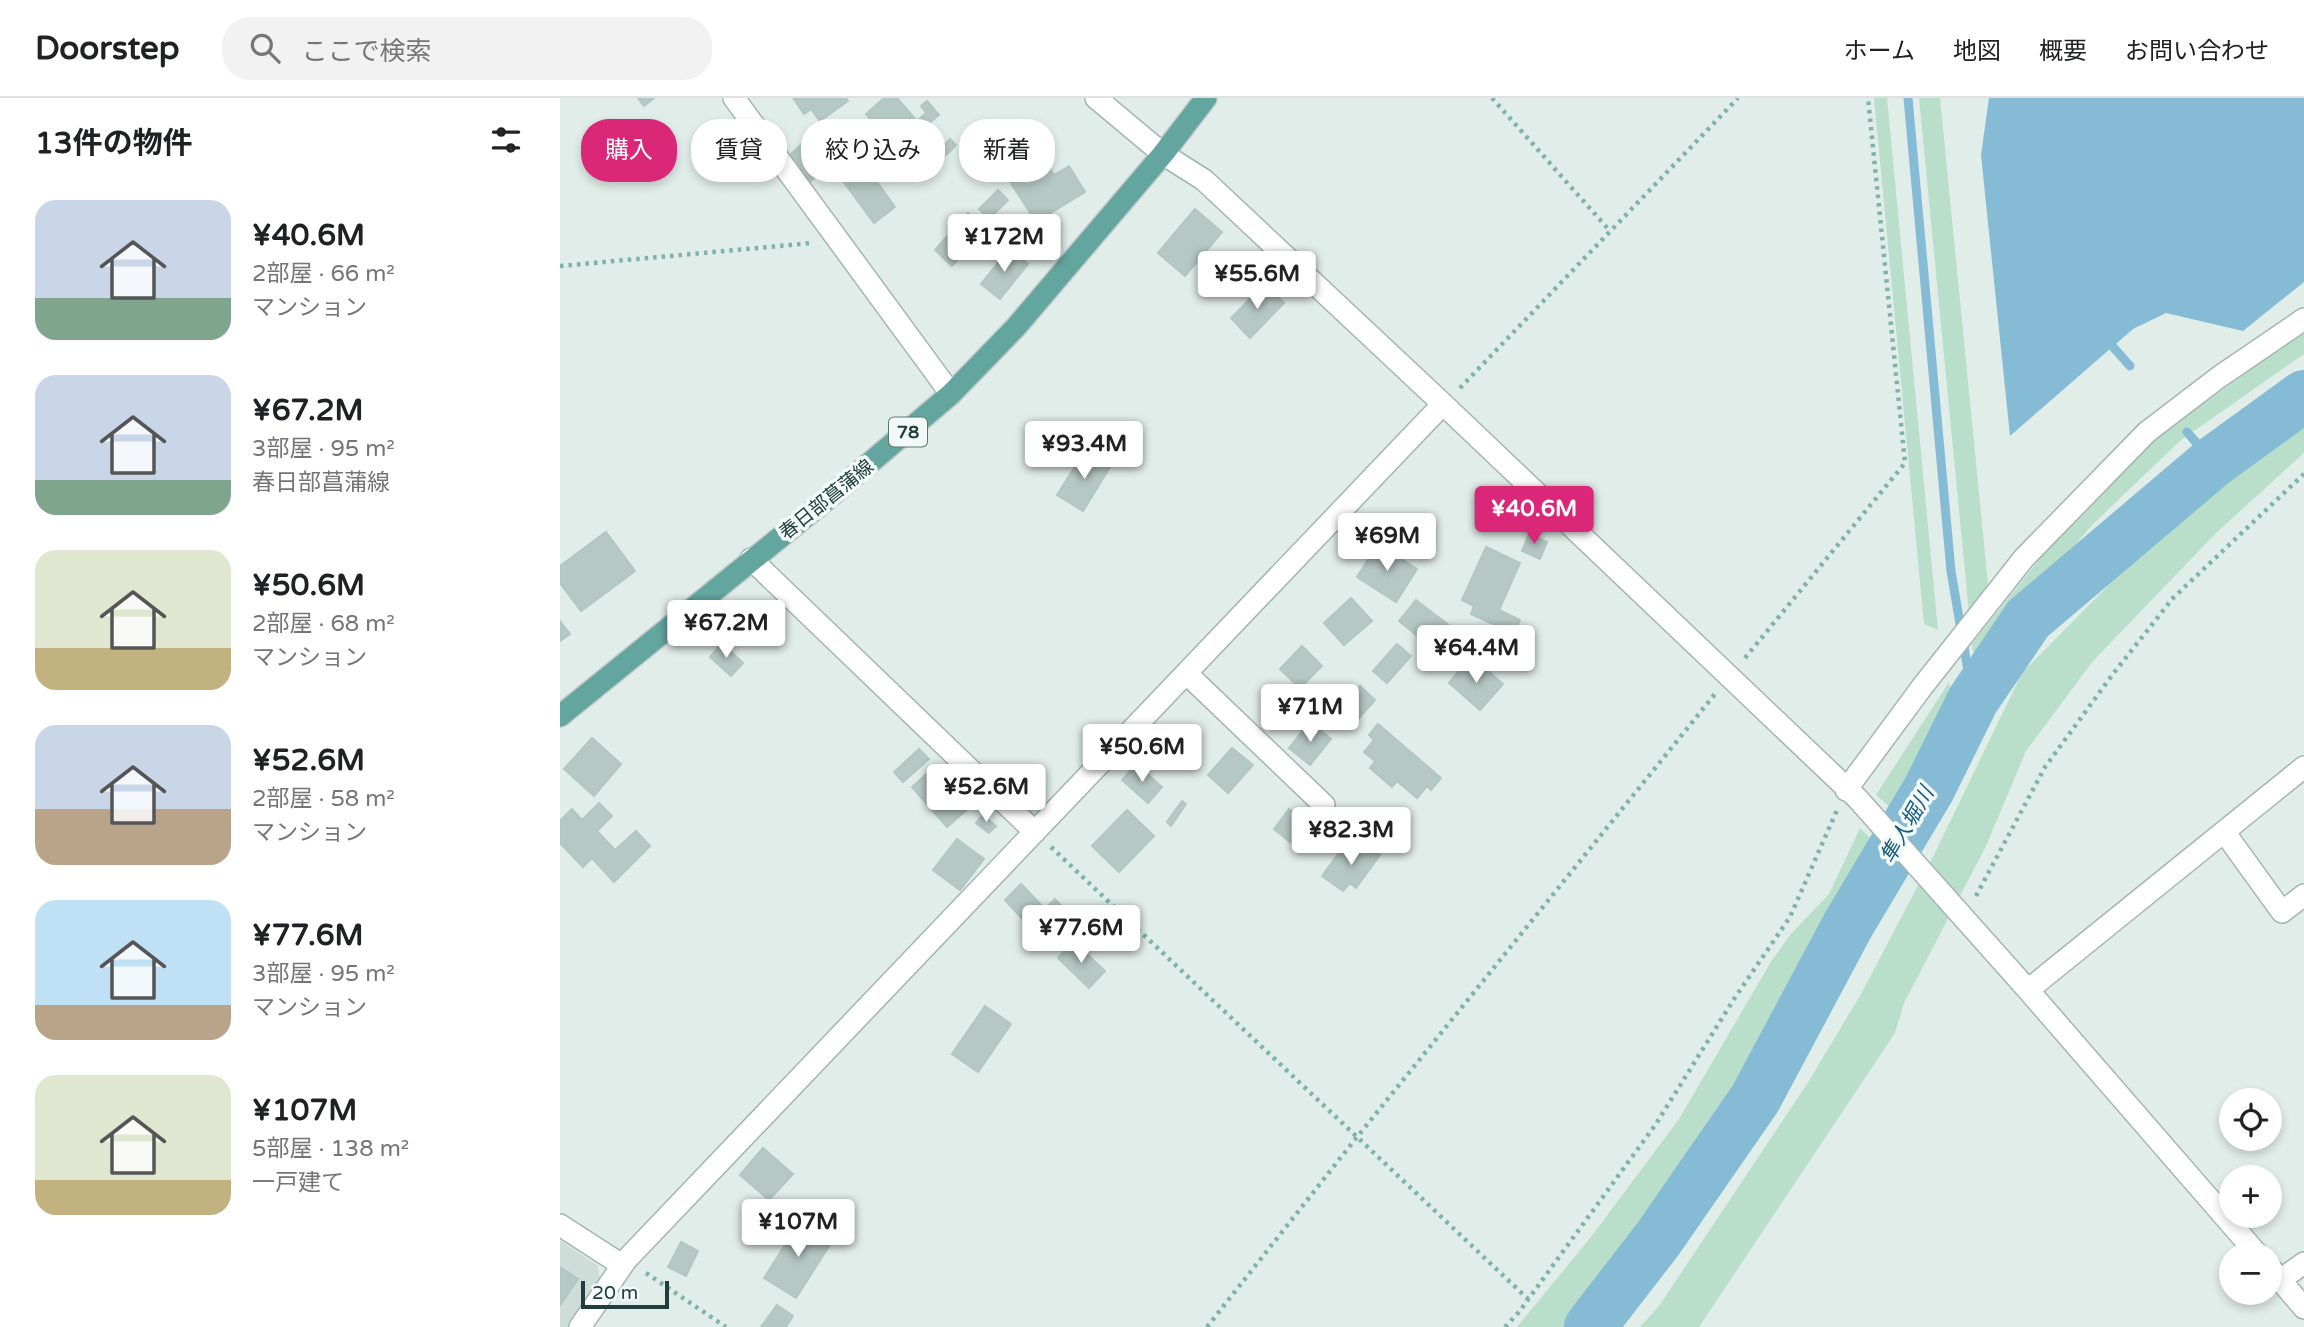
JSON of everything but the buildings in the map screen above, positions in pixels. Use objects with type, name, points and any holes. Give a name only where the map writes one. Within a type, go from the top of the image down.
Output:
[{"type":"main road","name":"春日部菖蒲線","points":[[560,716],[825,501],[951,394],[1016,327],[1163,154],[1206,98]]},
{"type":"street","points":[[734,98],[951,394]]},
{"type":"street","points":[[1096,98],[1163,154],[1204,180],[1851,794],[2028,990],[2247,1242]]},
{"type":"street","points":[[1851,794],[1922,687],[2024,558],[2147,432],[2219,377],[2304,319]]},
{"type":"street","points":[[580,1327],[624,1262],[1443,404]]},
{"type":"street","points":[[751,559],[1035,832]]},
{"type":"street","points":[[1186,673],[1324,805]]},
{"type":"street","points":[[2028,990],[2304,768]]},
{"type":"street","points":[[2225,833],[2282,912],[2304,895]]},
{"type":"street","points":[[560,1225],[624,1262]]},
{"type":"street","points":[[2282,1271],[2304,1263]]},
{"type":"street","points":[[2282,1282],[2304,1308]]},
{"type":"path","points":[[1492,98],[1610,231]]},
{"type":"path","points":[[1443,404],[1738,98]]},
{"type":"path","points":[[1207,1327],[1357,1137],[1905,463],[1868,98]]},
{"type":"path","points":[[560,267],[821,242],[835,234]]},
{"type":"path","points":[[1962,916],[2045,767],[2113,674],[2173,598],[2304,474]]},
{"type":"path","points":[[1505,1327],[1656,1124],[1734,999],[1790,917],[1851,794]]},
{"type":"path","points":[[1035,832],[1528,1299]]},
{"type":"path","points":[[624,1262],[726,1327]]},
{"type":"shaded area","points":[[560,1240],[598,1266],[600,1280],[568,1327],[560,1327]]},
{"type":"green space","points":[[1874,98],[1887,98],[1938,630],[1924,624]]},
{"type":"green space","points":[[1919,98],[1940,98],[1988,584],[1969,613]]},
{"type":"green space","points":[[2304,331],[2304,354],[2181,440],[2092,525],[2015,616],[1976,670],[1972,644],[2074,516],[2146,445]]},
{"type":"green space","points":[[2304,407],[2304,453],[2217,532],[2093,661],[2026,751],[1986,846],[1904,1003],[1895,1033],[1699,1327],[1640,1327],[1659,1306],[1807,1084],[1861,994],[1934,855],[2022,673],[2170,523]]},
{"type":"green space","points":[[1949,682],[1954,712],[1897,813],[1876,795]]},
{"type":"green space","points":[[1860,828],[1876,844],[1751,1067],[1622,1254],[1564,1327],[1517,1327],[1591,1237],[1679,1119],[1772,960],[1790,935],[1829,894]]},
{"type":"water","points":[[1989,98],[2304,98],[2304,282],[2243,331],[2166,313],[2133,329],[2010,436],[1981,155]]},
{"type":"waterway","points":[[1908,98],[1951,571],[1973,700]]},
{"type":"waterway","points":[[2106,339],[2130,366]]},
{"type":"waterway","name":"隼人堀川","points":[[1590,1327],[1658,1239],[1755,1099],[1848,925],[1929,789],[1973,700],[2028,619],[2213,462],[2304,396]]},
{"type":"waterway","points":[[2187,432],[2213,462]]}]
